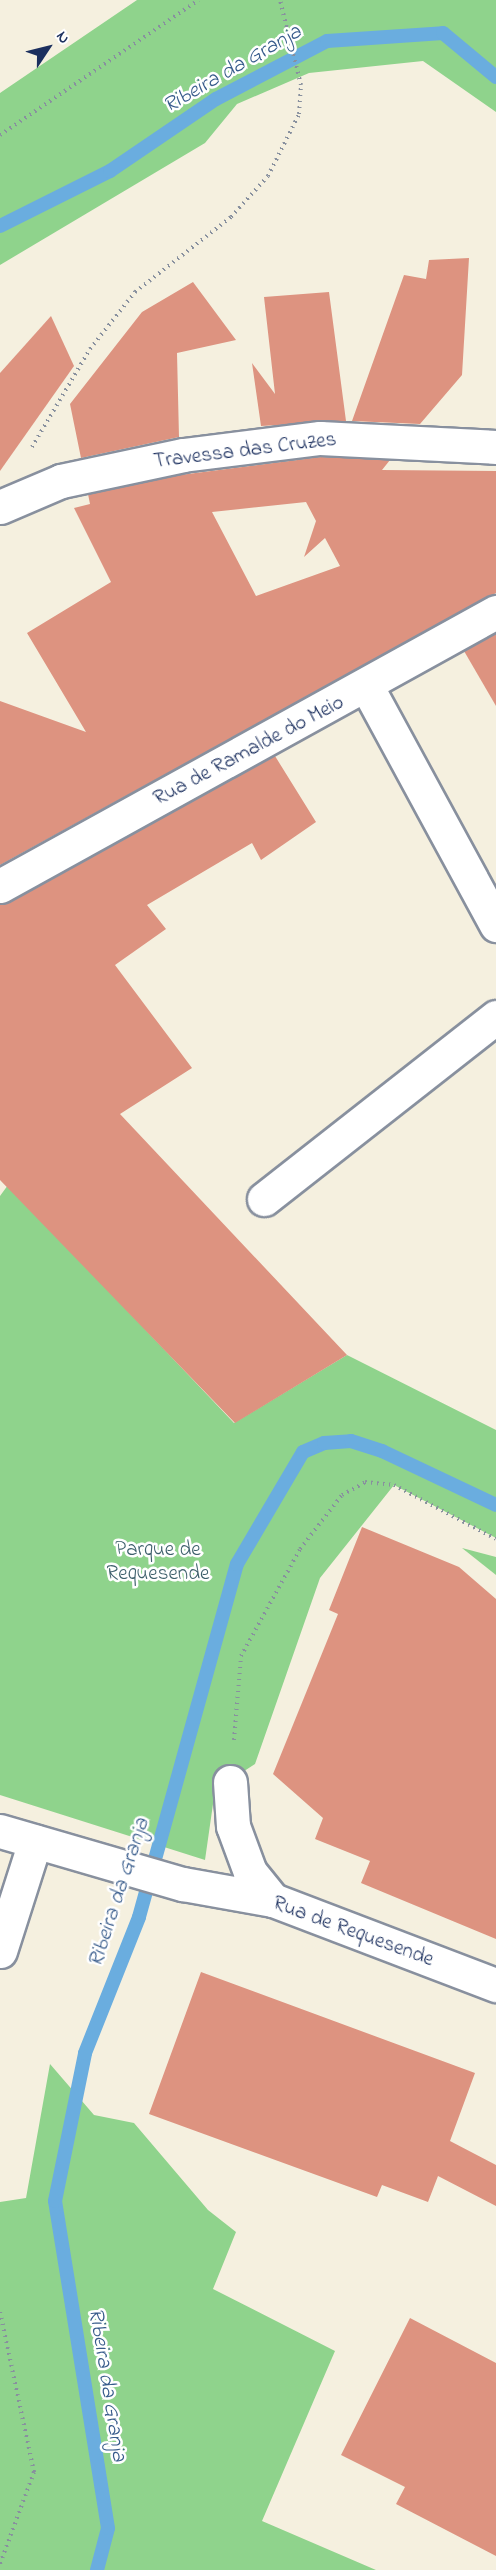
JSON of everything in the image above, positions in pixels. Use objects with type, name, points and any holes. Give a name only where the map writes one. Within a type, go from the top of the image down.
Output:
[{"type":"street","name":"Travessa das Cruzes","points":[[7,504],[61,481],[172,457],[320,438],[496,447]]},
{"type":"street","name":"Rua de Ramalde do Meio","points":[[0,886],[367,687],[496,612]]},
{"type":"street","points":[[367,687],[496,926]]},
{"type":"street","points":[[264,1199],[496,1017]]},
{"type":"street","points":[[230,1782],[233,1826],[246,1863],[273,1900]]},
{"type":"street","name":"Rua de Requesende","points":[[0,1831],[183,1884],[273,1900],[496,1985]]},
{"type":"street","points":[[0,1952],[35,1841]]},
{"type":"path","points":[[0,135],[199,0]]},
{"type":"path","points":[[7,504],[28,454],[90,349],[135,292],[231,217],[268,176],[299,114],[300,85],[280,0]]},
{"type":"path","points":[[230,1782],[241,1656],[300,1549],[342,1495],[365,1482],[394,1485],[496,1539]]},
{"type":"path","points":[[0,2312],[34,2472],[0,2564]]},
{"type":"green space","points":[[137,0],[496,0],[496,112],[423,61],[309,73],[237,104],[205,143],[0,265],[0,93]]},
{"type":"green space","name":"Parque de Requesende","points":[[8,1185],[234,1423],[347,1355],[496,1430],[496,1538],[394,1485],[320,1578],[255,1764],[215,1790],[205,1860],[0,1795],[0,1196]]},
{"type":"green space","points":[[462,1548],[496,1557],[496,1575]]},
{"type":"green space","points":[[50,2064],[94,2115],[134,2123],[208,2210],[236,2232],[213,2289],[335,2351],[262,2521],[376,2570],[0,2570],[0,2202],[26,2198]]},
{"type":"building","points":[[469,258],[462,375],[420,424],[352,421],[404,275],[426,279],[429,260]]},
{"type":"building","points":[[193,282],[236,340],[177,353],[179,437],[81,458],[70,404],[142,312]]},
{"type":"building","points":[[329,292],[346,421],[261,426],[252,363],[275,394],[264,297]]},
{"type":"building","points":[[51,316],[74,366],[0,471],[0,373]]},
{"type":"building","points":[[321,457],[390,460],[382,470],[496,471],[496,593],[0,865],[0,701],[86,732],[27,633],[111,582],[74,508],[90,504],[88,494],[180,475]],"holes":[[[306,502],[316,521],[304,557],[325,538],[340,566],[256,596],[212,512]]]},
{"type":"building","points":[[496,633],[496,706],[464,651]]},
{"type":"building","points":[[275,756],[316,822],[261,860],[252,843],[147,905],[166,929],[115,965],[192,1068],[120,1114],[347,1355],[235,1423],[0,1180],[0,905]]},
{"type":"building","points":[[362,1527],[459,1567],[496,1599],[496,1939],[361,1883],[370,1861],[315,1839],[323,1818],[273,1774],[338,1614],[329,1610]]},
{"type":"building","points":[[201,1972],[475,2073],[450,2141],[496,2165],[496,2206],[438,2176],[428,2202],[382,2185],[377,2197],[149,2114]]},
{"type":"building","points":[[410,2318],[496,2363],[496,2556],[396,2504],[405,2487],[341,2455]]},
{"type":"waterway","name":"Ribeira da Granja","points":[[0,226],[110,171],[216,99],[327,41],[443,33],[496,77]]},
{"type":"waterway","name":"Ribeira da Granja","points":[[97,2570],[108,2528],[55,2201],[85,2053],[139,1917],[237,1564],[303,1452],[324,1443],[351,1441],[382,1451],[496,1505]]}]
